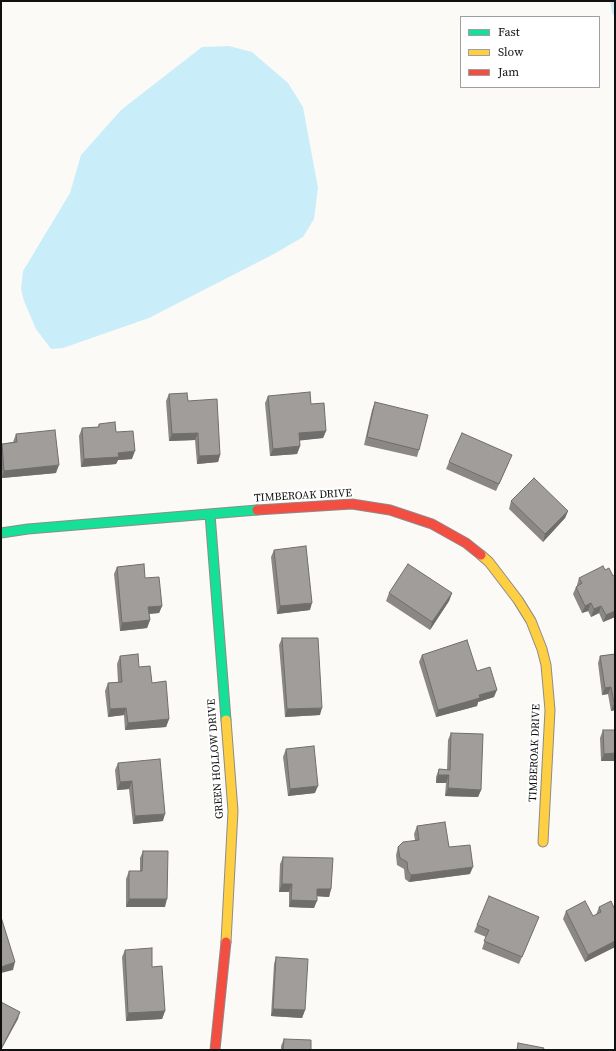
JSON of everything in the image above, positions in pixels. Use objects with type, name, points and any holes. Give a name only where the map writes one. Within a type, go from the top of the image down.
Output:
[{"type":"street","name":"TIMBEROAK DRIVE","points":[[1,533],[28,529],[309,506],[352,504],[390,510],[432,524],[466,543],[489,562],[518,600],[531,621],[542,649],[546,665],[550,710],[543,842]]},
{"type":"street","name":"GREEN HOLLOW DRIVE","points":[[210,514],[233,811],[226,939],[215,1050]]},
{"type":"water","points":[[229,46],[252,52],[288,83],[303,107],[318,188],[314,219],[303,237],[274,254],[149,318],[63,348],[51,349],[36,329],[24,301],[21,289],[23,271],[70,193],[81,155],[121,110],[202,47]]},
{"type":"building","points":[[310,392],[311,404],[324,403],[326,431],[299,433],[300,446],[273,449],[268,396]]},
{"type":"building","points":[[187,393],[188,401],[217,399],[220,455],[199,456],[198,433],[172,434],[169,394]]},
{"type":"building","points":[[375,402],[428,415],[419,450],[367,437]]},
{"type":"building","points":[[115,422],[116,432],[133,431],[135,451],[118,453],[119,457],[84,459],[82,428],[99,427],[99,424]]},
{"type":"building","points":[[55,430],[59,465],[4,471],[2,444],[17,442],[16,434]]},
{"type":"building","points":[[462,433],[512,455],[499,484],[449,462]]},
{"type":"building","points":[[534,478],[568,511],[545,534],[511,501]]},
{"type":"building","points":[[306,546],[312,603],[280,606],[274,550]]},
{"type":"building","points":[[144,564],[145,578],[159,577],[162,606],[148,607],[150,620],[122,623],[117,567]]},
{"type":"building","points":[[408,564],[452,593],[432,622],[389,593]]},
{"type":"building","points":[[603,566],[605,570],[609,568],[613,576],[615,575],[615,611],[606,615],[601,606],[594,609],[591,603],[585,606],[576,587],[582,583],[579,578]]},
{"type":"building","points":[[282,638],[318,638],[322,708],[287,709]]},
{"type":"building","points":[[467,640],[477,671],[490,667],[497,690],[479,695],[480,698],[438,710],[422,655]]},
{"type":"building","points":[[138,654],[139,667],[150,666],[152,683],[166,681],[169,719],[128,723],[126,708],[110,709],[108,683],[122,682],[120,656]]},
{"type":"building","points":[[615,654],[614,703],[611,687],[605,688],[600,656]]},
{"type":"building","points":[[603,730],[615,730],[615,753],[604,754]]},
{"type":"building","points":[[451,733],[483,734],[481,790],[448,788],[449,775],[438,775],[439,769],[450,770]]},
{"type":"building","points":[[314,746],[318,786],[290,789],[286,749]]},
{"type":"building","points":[[160,759],[165,814],[135,816],[132,781],[120,782],[118,763]]},
{"type":"building","points":[[445,822],[449,847],[470,845],[473,867],[411,875],[408,871],[407,862],[400,858],[398,847],[403,842],[419,840],[417,826]]},
{"type":"building","points":[[143,851],[168,851],[167,899],[129,899],[129,871],[142,871]]},
{"type":"building","points":[[283,857],[333,858],[331,889],[317,889],[317,901],[291,900],[292,884],[282,884]]},
{"type":"building","points":[[489,896],[539,917],[522,957],[484,941],[489,930],[477,925]]},
{"type":"building","points":[[585,901],[593,916],[601,912],[599,907],[611,901],[615,910],[615,941],[588,955],[566,911]]},
{"type":"building","points":[[1,917],[15,962],[1,967]]},
{"type":"building","points":[[152,948],[152,967],[162,966],[165,1011],[128,1013],[125,950]]},
{"type":"building","points":[[276,957],[308,959],[305,1010],[273,1009]]},
{"type":"building","points":[[1,1002],[20,1012],[1,1049]]},
{"type":"building","points":[[284,1039],[311,1040],[311,1050],[283,1050]]},
{"type":"building","points":[[518,1043],[544,1048],[543,1050],[517,1050]]},
{"type":"waterway","points":[[613,1],[615,13]]},
{"type":"traffic: fast","points":[[1,533],[28,529],[257,510]]},
{"type":"traffic: fast","points":[[210,514],[226,720]]},
{"type":"traffic: slow","points":[[481,555],[489,562],[518,600],[531,621],[542,649],[546,665],[550,710],[543,842]]},
{"type":"traffic: slow","points":[[226,720],[233,811],[226,942]]},
{"type":"traffic: jam","points":[[257,510],[352,504],[390,510],[432,524],[466,543],[481,555]]},
{"type":"traffic: jam","points":[[215,1050],[226,942]]}]
